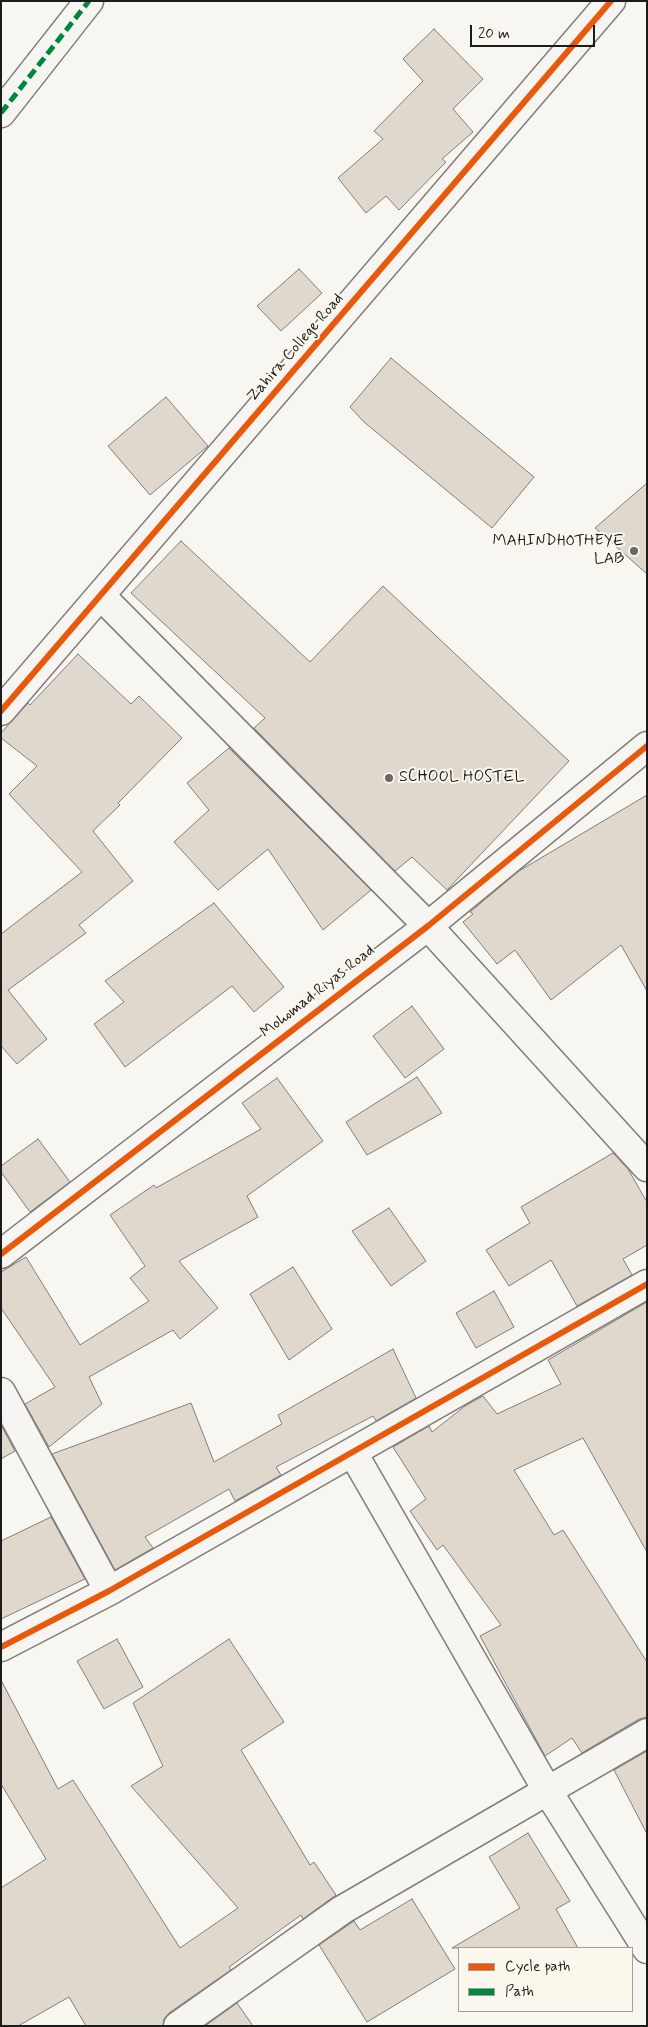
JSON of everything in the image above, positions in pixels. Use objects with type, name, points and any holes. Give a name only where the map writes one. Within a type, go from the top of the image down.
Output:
[{"type":"street","points":[[1,114],[89,1]]},
{"type":"street","name":"Zahira College Road","points":[[1,711],[611,1]]},
{"type":"street","points":[[101,596],[428,926],[647,1167]]},
{"type":"street","name":"Mohomad Riyas Road","points":[[1,1254],[428,926],[647,746]]},
{"type":"street","points":[[1,1647],[109,1591],[647,1284]]},
{"type":"street","points":[[1,1392],[109,1591]]},
{"type":"street","points":[[352,1453],[547,1790],[647,1949]]},
{"type":"street","points":[[178,2026],[342,1910],[647,1733]]},
{"type":"building","points":[[434,29],[483,79],[453,109],[473,132],[442,159],[446,162],[399,210],[386,196],[366,213],[338,178],[383,139],[374,131],[423,81],[403,59]]},
{"type":"building","points":[[299,269],[322,293],[281,331],[257,306]]},
{"type":"building","points":[[391,358],[534,477],[492,528],[364,422],[350,407]]},
{"type":"building","points":[[166,397],[208,446],[150,495],[108,446]]},
{"type":"building","name":"MAHINDHOTHEYE LAB","points":[[647,483],[647,574],[595,528]]},
{"type":"building","points":[[181,541],[310,662],[383,586],[569,761],[447,890],[412,857],[395,871],[254,728],[265,718],[131,593]]},
{"type":"building","points":[[78,654],[131,704],[139,696],[182,738],[118,803],[120,805],[93,831],[133,881],[79,925],[86,933],[8,990],[47,1039],[17,1064],[1,1046],[1,934],[82,872],[9,794],[37,766],[1,738],[1,733],[28,703],[30,705]]},
{"type":"building","points":[[229,748],[371,890],[323,930],[268,849],[218,890],[174,842],[209,810],[187,783]]},
{"type":"building","points":[[647,795],[647,991],[621,945],[551,1000],[515,950],[497,964],[463,922],[473,914],[470,912],[519,871]]},
{"type":"building","points":[[214,903],[284,987],[254,1012],[232,986],[125,1067],[94,1024],[124,1002],[105,981]]},
{"type":"building","points":[[412,1006],[444,1049],[405,1078],[373,1036]]},
{"type":"building","points":[[417,1077],[442,1113],[367,1155],[346,1122]]},
{"type":"building","points":[[277,1078],[323,1141],[247,1196],[258,1217],[179,1261],[218,1308],[180,1339],[173,1330],[89,1377],[102,1404],[49,1447],[25,1404],[55,1387],[1,1308],[1,1272],[26,1257],[80,1345],[149,1301],[130,1278],[145,1266],[110,1215],[154,1185],[156,1188],[261,1129],[242,1103]]},
{"type":"building","points":[[38,1139],[70,1182],[30,1212],[1,1172],[1,1166]]},
{"type":"building","points":[[613,1153],[628,1169],[647,1202],[647,1245],[623,1259],[632,1275],[577,1306],[551,1260],[509,1286],[486,1250],[530,1223],[521,1207]]},
{"type":"building","points":[[389,1208],[426,1261],[391,1286],[352,1231]]},
{"type":"building","points":[[293,1267],[332,1329],[289,1360],[250,1294]]},
{"type":"building","points":[[494,1291],[514,1327],[476,1348],[456,1313]]},
{"type":"building","points":[[647,1302],[647,1552],[583,1438],[514,1470],[554,1535],[563,1530],[647,1662],[647,1717],[639,1719],[582,1753],[572,1738],[545,1756],[480,1636],[501,1625],[443,1545],[437,1550],[410,1511],[426,1499],[393,1447],[429,1426],[432,1432],[465,1406],[483,1396],[497,1414],[561,1384],[548,1360]]},
{"type":"building","points":[[393,1349],[416,1398],[376,1421],[373,1416],[276,1467],[281,1475],[235,1501],[229,1489],[145,1537],[153,1548],[115,1570],[52,1454],[191,1403],[214,1462],[282,1424],[278,1415]]},
{"type":"building","points":[[1,1425],[15,1451],[1,1459]]},
{"type":"building","points":[[51,1517],[85,1579],[1,1619],[1,1541]]},
{"type":"building","points":[[117,1639],[143,1687],[104,1709],[77,1661]]},
{"type":"building","points":[[229,1639],[284,1722],[241,1750],[310,1865],[314,1862],[336,1895],[303,1919],[301,1915],[229,1967],[231,1970],[169,2013],[164,2019],[163,2026],[86,2026],[69,1997],[18,2026],[1,2026],[1,1888],[46,1859],[1,1784],[1,1680],[58,1789],[73,1780],[180,1948],[238,1908],[131,1786],[163,1766],[133,1703]]},
{"type":"building","points":[[647,1751],[647,1834],[614,1770]]},
{"type":"building","points":[[528,1833],[570,1901],[556,1909],[577,1947],[452,1948],[520,1908],[489,1857]]},
{"type":"building","points":[[412,1899],[455,1969],[367,2022],[319,1945],[354,1921],[360,1930]]},
{"type":"building","points":[[237,2003],[253,2026],[205,2026]]},
{"type":"marked path","points":[[1,113],[89,1]]},
{"type":"cycle path","points":[[1,711],[611,1]]},
{"type":"cycle path","points":[[1,1254],[428,926],[647,746]]},
{"type":"cycle path","points":[[1,1647],[109,1591],[647,1284]]},
{"type":"place","name":"MAHINDHOTHEYE LAB","points":[[634,551]]},
{"type":"place","name":"SCHOOL HOSTEL","points":[[389,778]]}]
